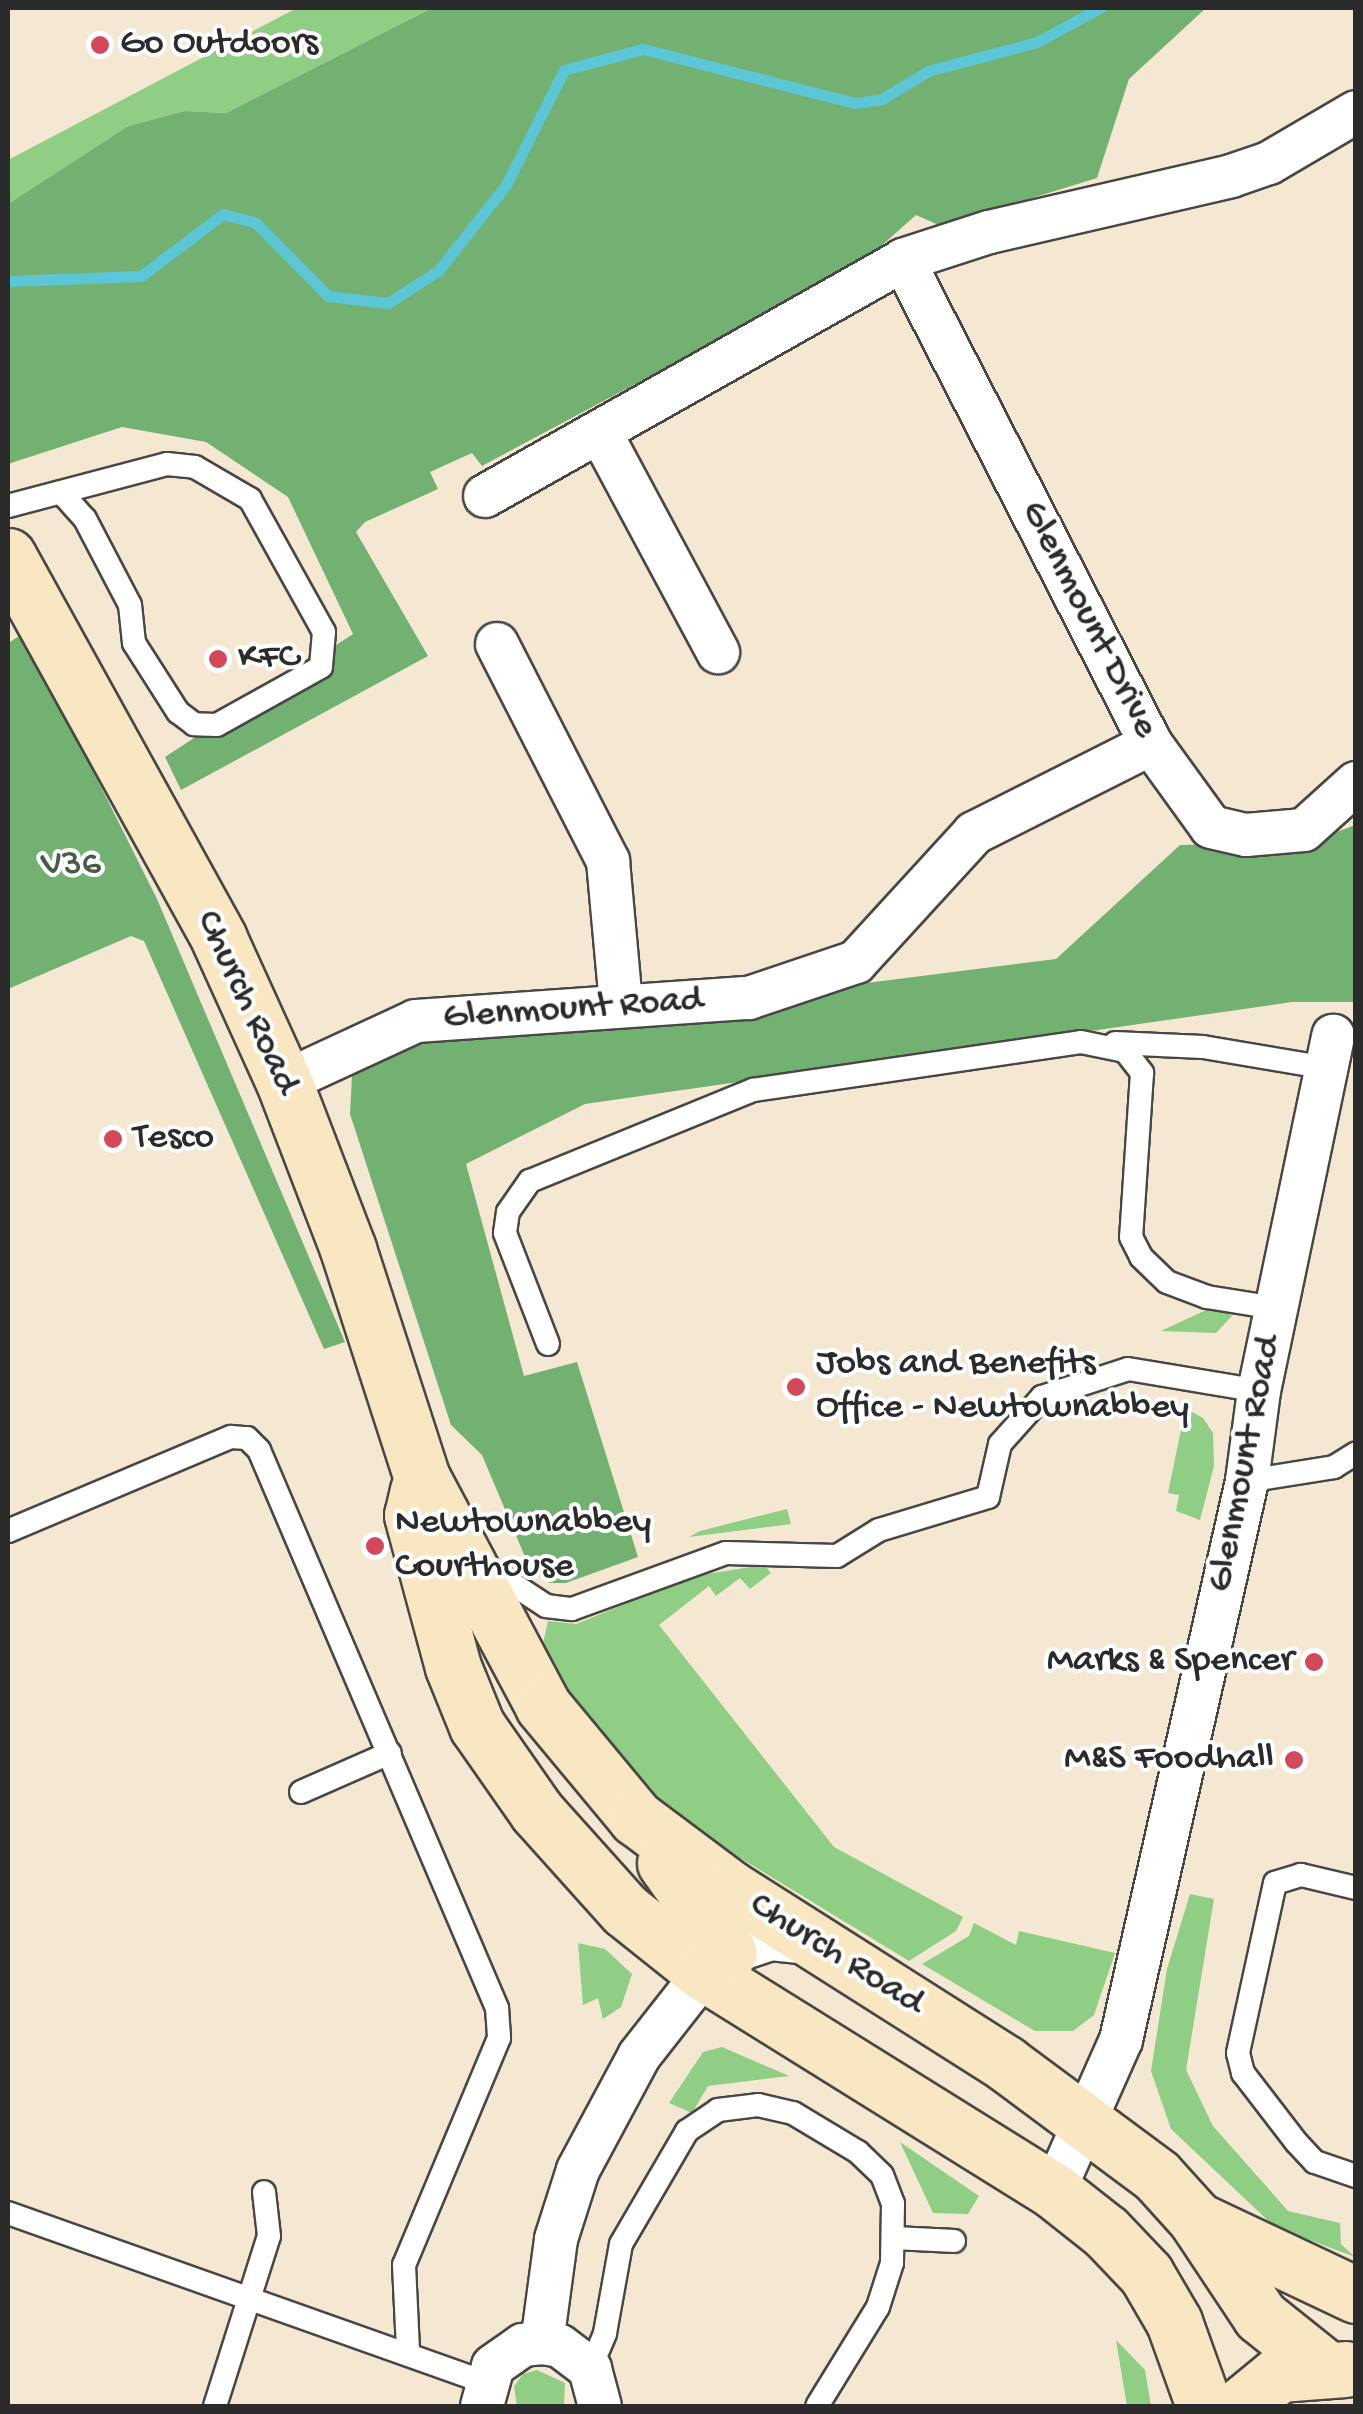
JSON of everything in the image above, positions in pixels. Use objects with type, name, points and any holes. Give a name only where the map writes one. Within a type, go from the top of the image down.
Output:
[{"type":"street","points":[[485,496],[903,260],[989,232],[1232,176],[1269,163],[1356,112]]},
{"type":"street","name":"Glenmount Drive","points":[[903,260],[1151,744],[1212,826],[1246,835],[1304,830],[1356,783]]},
{"type":"street","points":[[600,432],[718,652]]},
{"type":"street","name":"Church Road","points":[[16,591],[219,938],[284,1082],[372,1315],[422,1478],[543,1706],[636,1818],[818,1944],[1084,2119],[1158,2176],[1195,2218],[1260,2316],[1340,2369]]},
{"type":"street","points":[[497,644],[608,860],[621,1005]]},
{"type":"street","name":"Glenmount Road","points":[[284,1082],[416,1020],[749,998],[856,962],[974,832],[1151,744]]},
{"type":"street","name":"Glenmount Road","points":[[1054,2191],[1120,2040],[1247,1481],[1259,1390],[1330,1052]]},
{"type":"street","name":"Church Road","points":[[422,1478],[412,1515],[453,1667],[477,1726],[498,1762],[597,1881],[1054,2191],[1146,2274],[1174,2322],[1204,2406]]},
{"type":"street","points":[[636,1818],[717,1963]]},
{"type":"street","points":[[542,2343],[556,2239],[578,2170],[639,2056],[717,1963],[772,1939],[818,1944]]},
{"type":"street","points":[[1195,2218],[1356,2295]]},
{"type":"street","points":[[483,2394],[507,2354],[542,2343],[560,2346],[601,2396]]},
{"type":"street","points":[[1240,2406],[1279,2374],[1340,2369]]},
{"type":"lane","points":[[8,506],[61,492],[167,464],[195,467],[250,498],[326,648],[321,667],[217,725],[194,724],[178,712],[134,643],[130,605],[85,520],[61,492]]},
{"type":"lane","points":[[1081,1042],[1125,1051],[1142,1072],[1130,1237],[1141,1257],[1167,1282],[1206,1297],[1276,1308]]},
{"type":"lane","points":[[548,1344],[505,1233],[508,1212],[530,1181],[753,1090],[1081,1042],[1330,1052]]},
{"type":"lane","points":[[459,1542],[511,1588],[546,1606],[572,1609],[726,1552],[837,1556],[879,1530],[988,1498],[1000,1444],[1042,1397],[1128,1369],[1259,1390]]},
{"type":"lane","points":[[8,1531],[231,1436],[246,1438],[259,1450],[497,2008],[499,2038],[410,2247],[402,2310],[408,2350]]},
{"type":"lane","points":[[1247,1481],[1334,1467],[1356,1452]]},
{"type":"lane","points":[[301,1792],[390,1753]]},
{"type":"lane","points":[[1356,1888],[1301,1876],[1275,1883],[1238,2053],[1243,2073],[1315,2162],[1356,2176]]},
{"type":"lane","points":[[601,2396],[621,2244],[687,2131],[718,2110],[758,2105],[793,2113],[858,2152],[882,2175],[893,2204],[895,2238],[878,2307],[817,2406]]},
{"type":"lane","points":[[215,2406],[254,2297],[269,2236],[264,2192]]},
{"type":"lane","points":[[8,2212],[408,2350],[483,2394]]},
{"type":"lane","points":[[895,2238],[954,2241]]},
{"type":"green space","points":[[297,8],[432,8],[226,113],[185,111],[128,126],[8,204],[8,160]]},
{"type":"green space","points":[[432,8],[1206,8],[1129,79],[1097,178],[941,226],[916,215],[862,263],[482,466],[472,453],[430,472],[438,489],[365,522],[356,532],[428,656],[181,790],[165,757],[353,634],[288,497],[206,442],[122,427],[8,464],[8,204],[128,126],[185,111],[226,113]]},
{"type":"green space","name":"V36","points":[[24,633],[157,899],[345,1342],[324,1349],[144,941],[131,936],[8,989],[8,643]]},
{"type":"green space","points":[[1355,825],[1355,1002],[1292,1002],[585,1104],[466,1164],[524,1376],[577,1362],[638,1557],[566,1583],[550,1583],[531,1571],[482,1455],[451,1425],[350,1114],[352,1076],[393,1043],[1056,959],[1180,845],[1311,842]]},
{"type":"green space","points":[[1219,1304],[1232,1316],[1216,1333],[1161,1331]]},
{"type":"green space","points":[[1121,1398],[1181,1406],[1203,1418],[1213,1433],[1214,1466],[1200,1520],[1176,1511],[1179,1495],[1168,1493],[1183,1420],[1120,1405]]},
{"type":"green space","points":[[787,1509],[791,1524],[689,1537],[700,1531]]},
{"type":"green space","points":[[764,1565],[771,1573],[750,1589],[740,1578],[716,1596],[709,1586],[659,1625],[834,1847],[963,1917],[956,1931],[909,1961],[668,1814],[558,1685],[543,1643],[548,1621],[576,1624],[694,1576]]},
{"type":"green space","points":[[1190,1894],[1214,1899],[1186,2070],[1213,2126],[1288,2211],[1340,2223],[1341,2244],[1355,2257],[1275,2227],[1171,2129],[1151,2071],[1167,1969]]},
{"type":"green space","points":[[974,1923],[1016,1945],[1019,1931],[1115,1953],[1094,2015],[1073,2031],[1035,2031],[922,1964],[969,1936]]},
{"type":"green space","points":[[578,1943],[605,1949],[632,1974],[621,2007],[603,2019],[598,1998],[583,2005]]},
{"type":"green space","points":[[722,2047],[789,2076],[708,2086],[692,2113],[669,2103],[703,2052]]},
{"type":"green space","points":[[900,2142],[979,2196],[968,2214],[933,2213]]},
{"type":"green space","points":[[1116,2340],[1145,2370],[1151,2406],[1127,2406]]},
{"type":"green space","points":[[537,2370],[565,2383],[564,2406],[517,2406],[514,2386],[523,2374]]},
{"type":"waterway","points":[[8,281],[141,276],[223,214],[256,223],[328,296],[388,303],[438,271],[506,185],[564,70],[643,49],[855,103],[882,99],[928,71],[1037,42],[1100,8]]},
{"type":"place","name":"Go Outdoors","points":[[100,45]]},
{"type":"place","name":"KFC","points":[[218,659]]},
{"type":"place","name":"Tesco","points":[[113,1139]]},
{"type":"place","name":"Jobs and Benefits Office - Newtownabbey","points":[[796,1387]]},
{"type":"place","name":"Newtownabbey Courthouse","points":[[375,1546]]},
{"type":"place","name":"Marks & Spencer","points":[[1314,1662]]},
{"type":"place","name":"M&S Foodhall","points":[[1294,1760]]}]
